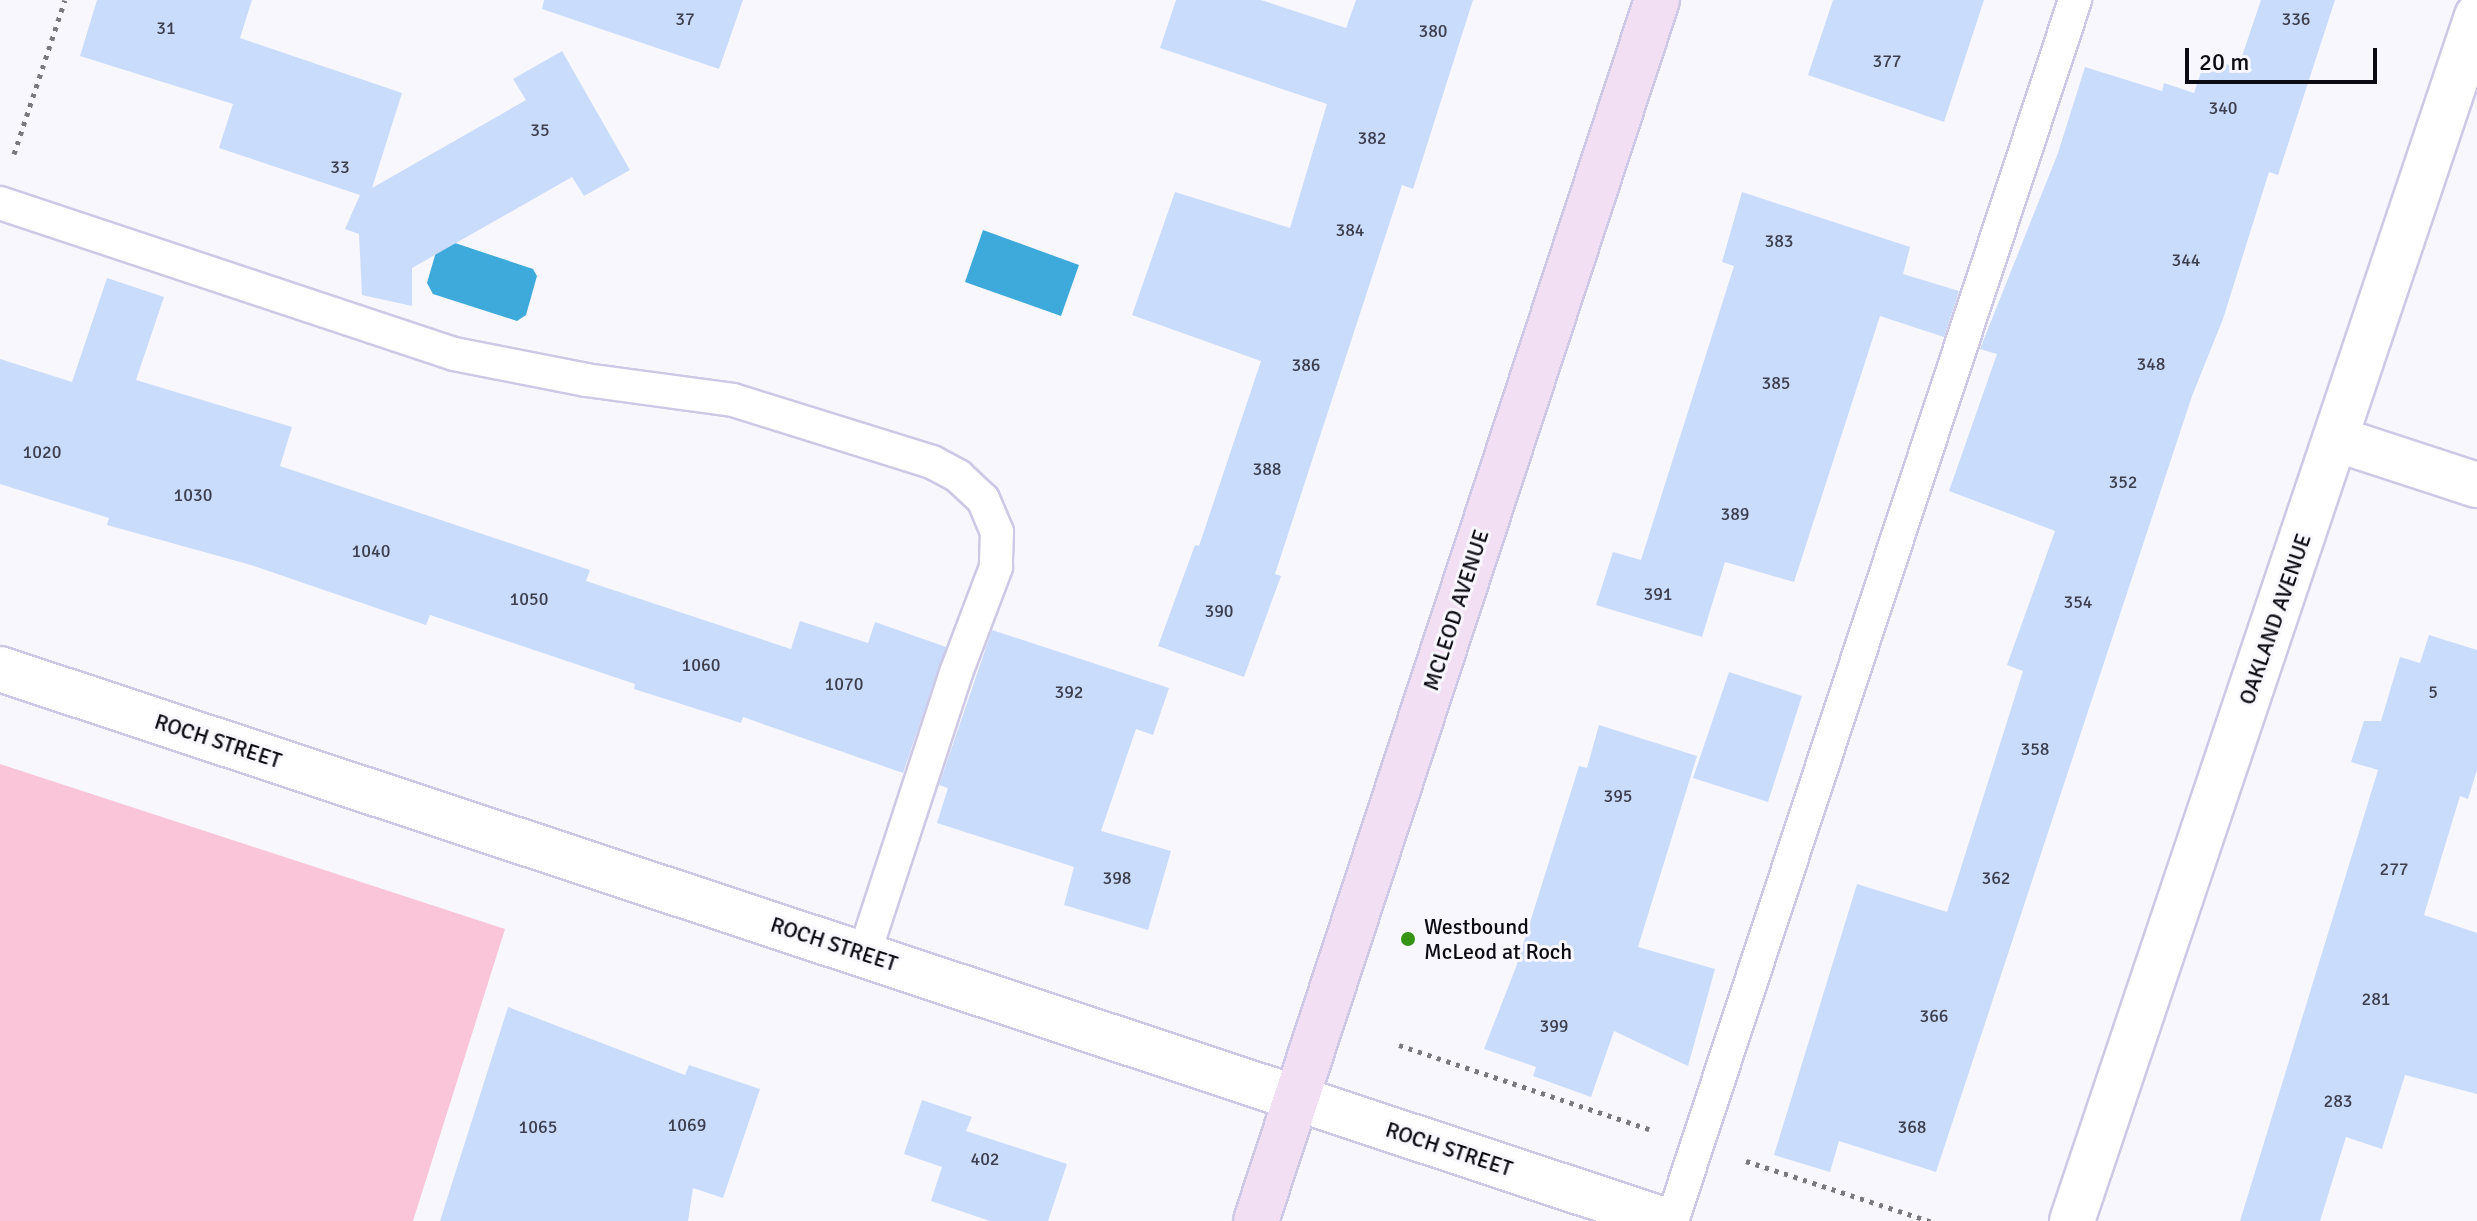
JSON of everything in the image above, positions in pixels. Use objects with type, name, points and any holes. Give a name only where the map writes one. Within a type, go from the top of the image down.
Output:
[{"type":"street","name":"MCLEOD AVENUE","points":[[1256,1221],[1657,0]]},
{"type":"street","name":"OAKLAND AVENUE","points":[[2072,1221],[2477,16]]},
{"type":"street","points":[[2336,439],[2477,485]]},
{"type":"street","name":"ROCH STREET","points":[[0,669],[1670,1221]]},
{"type":"lane","points":[[1670,1221],[2075,0]]},
{"type":"lane","points":[[0,203],[454,354],[559,376],[733,400],[932,462],[958,476],[983,499],[992,521],[996,567],[956,673],[864,954]]},
{"type":"path","points":[[10,167],[65,0]]},
{"type":"shaded area","points":[[0,764],[505,929],[413,1221],[0,1221]]},
{"type":"water","points":[[983,230],[1079,265],[1061,316],[965,282]]},
{"type":"water","points":[[446,240],[533,269],[537,276],[526,315],[517,321],[433,294],[427,283],[438,245]]},
{"type":"building","points":[[97,0],[252,0],[240,38],[402,93],[372,188],[526,100],[513,79],[562,51],[630,170],[584,196],[572,177],[412,268],[412,306],[362,295],[359,234],[345,229],[360,195],[219,148],[233,104],[80,56]]},
{"type":"building","points":[[544,0],[743,0],[719,69],[542,9]]},
{"type":"building","points":[[1176,0],[1261,0],[1346,28],[1356,0],[1473,0],[1413,189],[1402,185],[1275,574],[1281,576],[1244,677],[1158,646],[1195,545],[1199,546],[1261,361],[1132,315],[1175,192],[1290,228],[1327,104],[1160,48]]},
{"type":"building","points":[[1833,0],[1984,0],[1944,122],[1808,75]]},
{"type":"building","points":[[2261,0],[2335,0],[2278,175],[2269,172],[2223,319],[2192,396],[1936,1172],[1839,1141],[1830,1172],[1774,1155],[1857,884],[1947,912],[2023,671],[2007,665],[2055,531],[1949,491],[1997,354],[1980,349],[2058,153],[2085,67],[2162,91],[2164,83],[2194,93],[2206,57],[2238,68]]},
{"type":"building","points":[[1742,192],[1910,247],[1903,274],[1959,291],[1944,337],[1880,316],[1794,582],[1725,562],[1702,637],[1596,605],[1613,552],[1641,560],[1734,266],[1722,262]]},
{"type":"building","points":[[107,278],[164,297],[136,380],[292,427],[280,466],[590,570],[586,581],[791,649],[800,621],[868,643],[875,622],[946,647],[903,773],[743,717],[741,723],[634,689],[635,684],[430,615],[426,625],[251,565],[107,525],[109,518],[0,484],[0,359],[72,382]]},
{"type":"building","points":[[992,630],[1169,688],[1153,735],[1136,729],[1101,831],[1171,851],[1148,930],[1064,905],[1074,867],[937,823],[948,788],[939,785]]},
{"type":"building","points":[[2429,635],[2477,650],[2477,770],[2468,799],[2460,796],[2424,915],[2477,933],[2477,1094],[2405,1075],[2382,1149],[2346,1137],[2320,1221],[2240,1221],[2378,770],[2351,762],[2364,721],[2381,721],[2400,657],[2420,663]]},
{"type":"building","points":[[1729,672],[1802,696],[1768,802],[1693,778]]},
{"type":"building","points":[[1599,725],[1697,756],[1638,947],[1715,969],[1688,1066],[1614,1031],[1591,1097],[1533,1076],[1536,1067],[1484,1049],[1516,967],[1579,766],[1587,768]]},
{"type":"building","points":[[508,1007],[685,1075],[689,1065],[760,1089],[723,1198],[693,1188],[688,1221],[440,1221]]},
{"type":"building","points":[[922,1100],[972,1117],[966,1131],[1067,1164],[1048,1221],[990,1221],[931,1201],[942,1167],[904,1154]]},
{"type":"place","name":"Westbound McLeod at Roch","points":[[1408,939]]}]
